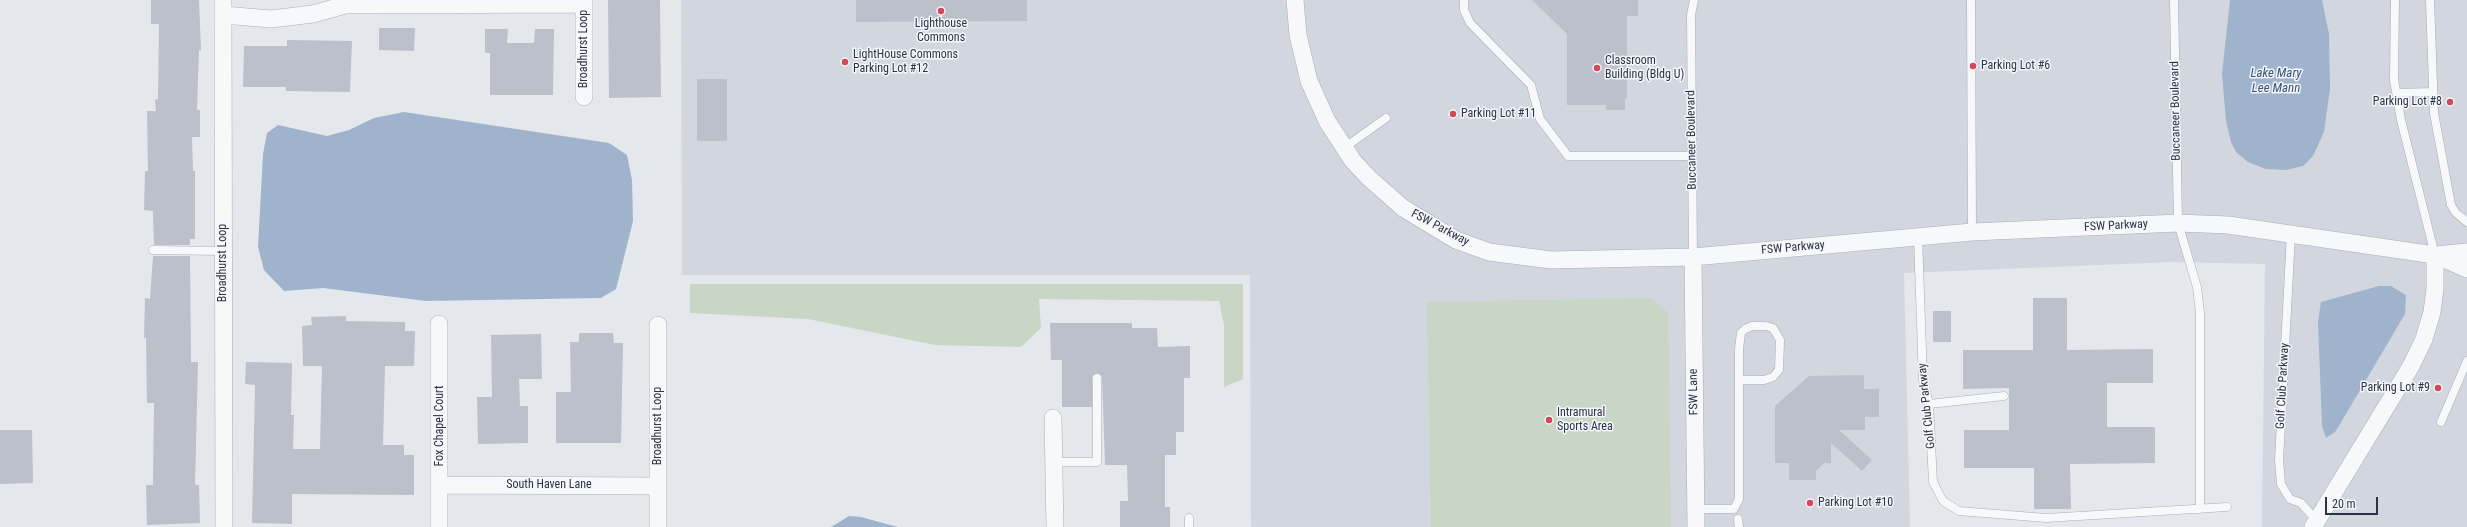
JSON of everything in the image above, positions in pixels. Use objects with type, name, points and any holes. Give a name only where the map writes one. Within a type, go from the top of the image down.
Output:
[{"type":"street","name":"FSW Parkway","points":[[1295,0],[1298,36],[1309,81],[1327,121],[1344,148],[1368,178],[1403,208],[1456,240],[1488,252],[1551,260],[1693,257],[1972,232],[2178,223],[2228,225],[2435,255],[2467,252]]},
{"type":"street","points":[[223,8],[271,19],[313,14],[345,5],[584,2]]},
{"type":"street","name":"Broadhurst Loop","points":[[584,2],[584,97]]},
{"type":"street","name":"Broadhurst Loop","points":[[223,8],[224,527]]},
{"type":"street","name":"FSW Parkway","points":[[2435,255],[2467,269]]},
{"type":"street","name":"Golf Club Parkway","points":[[2316,525],[2411,366],[2424,339],[2434,304],[2435,255]]},
{"type":"street","name":"FSW Lane","points":[[1693,257],[1696,527]]},
{"type":"street","name":"Fox Chapel Court","points":[[439,324],[439,527]]},
{"type":"street","name":"Broadhurst Loop","points":[[658,325],[658,527]]},
{"type":"street","points":[[1053,418],[1055,527]]},
{"type":"street","name":"South Haven Lane","points":[[440,485],[658,486]]},
{"type":"lane","points":[[1464,0],[1464,10],[1470,23],[1531,85],[1540,119],[1568,156],[1692,156]]},
{"type":"lane","name":"Buccaneer Boulevard","points":[[1693,257],[1690,15],[1694,0]]},
{"type":"lane","points":[[1971,0],[1972,232]]},
{"type":"lane","name":"Buccaneer Boulevard","points":[[2174,0],[2178,223],[2197,287],[2200,313],[2200,509]]},
{"type":"lane","points":[[2395,0],[2394,80],[2435,255]]},
{"type":"lane","points":[[2430,0],[2434,113],[2447,188],[2456,213],[2467,222]]},
{"type":"lane","points":[[2397,93],[2433,92]]},
{"type":"lane","points":[[1344,148],[1386,118]]},
{"type":"lane","name":"Golf Club Parkway","points":[[2291,234],[2279,460],[2280,476],[2281,484],[2290,499],[2301,503],[2316,525]]},
{"type":"lane","name":"Golf Club Parkway","points":[[1918,237],[1922,380],[1929,404],[1933,482],[1943,501],[1959,511],[2046,518],[2227,507]]},
{"type":"lane","points":[[153,250],[223,251]]},
{"type":"lane","points":[[1696,509],[1734,509],[1739,500],[1739,380],[1739,349],[1741,333],[1752,326],[1766,326],[1773,328],[1780,340],[1779,370],[1773,377],[1764,380],[1739,380]]},
{"type":"lane","points":[[2441,422],[2467,361]]},
{"type":"lane","points":[[1054,462],[1097,462],[1097,378]]},
{"type":"lane","points":[[1929,404],[2004,396]]},
{"type":"shaded area","points":[[681,0],[2467,0],[2467,527],[2262,527],[2265,264],[2173,262],[1904,273],[1910,527],[1251,527],[1250,275],[682,275]]},
{"type":"green space","points":[[690,284],[1243,284],[1243,379],[1224,387],[1224,325],[1219,301],[1039,299],[1041,328],[1021,347],[935,345],[808,319],[690,313]]},
{"type":"green space","name":"Intramural Sports Area","points":[[1652,298],[1668,313],[1671,527],[1431,527],[1427,302]]},
{"type":"water","name":"Lake Mary Lee Mann","points":[[2230,0],[2322,0],[2329,34],[2330,89],[2324,132],[2313,156],[2303,166],[2286,170],[2266,169],[2248,162],[2236,152],[2231,142],[2226,121],[2222,74]]},
{"type":"water","points":[[404,112],[609,143],[627,155],[632,180],[633,221],[616,289],[601,298],[426,301],[323,288],[284,291],[264,270],[258,247],[263,154],[267,133],[278,125],[327,136],[349,130],[374,118]]},
{"type":"water","points":[[2379,286],[2391,286],[2406,295],[2405,314],[2335,432],[2326,438],[2322,426],[2318,322],[2321,302]]},
{"type":"water","points":[[849,516],[861,517],[898,527],[831,527]]},
{"type":"building","points":[[151,0],[199,0],[201,51],[199,50],[197,110],[200,110],[200,137],[192,137],[193,171],[195,171],[195,239],[190,239],[190,245],[154,245],[153,211],[144,210],[145,171],[148,171],[147,111],[156,111],[155,100],[158,99],[159,24],[151,24]]},
{"type":"building","points":[[608,0],[660,0],[661,97],[609,98]]},
{"type":"building","name":"Lighthouse Commons","points":[[856,0],[1027,0],[1027,21],[856,22]]},
{"type":"building","name":"Classroom Building (Bldg U)","points":[[1532,0],[1638,0],[1638,16],[1627,16],[1627,98],[1625,98],[1625,110],[1606,110],[1606,105],[1567,105],[1567,34]]},
{"type":"building","points":[[379,28],[415,28],[414,51],[379,50]]},
{"type":"building","points":[[485,29],[508,29],[507,43],[534,43],[535,29],[554,29],[553,95],[490,95],[490,53],[485,53]]},
{"type":"building","points":[[287,40],[352,41],[350,92],[286,91],[286,87],[243,87],[244,46],[287,46]]},
{"type":"building","points":[[697,79],[727,79],[727,141],[697,141]]},
{"type":"building","points":[[153,256],[190,256],[191,362],[198,362],[195,485],[199,485],[200,523],[147,525],[146,485],[153,485],[154,403],[147,403],[146,338],[144,338],[145,298],[150,299]]},
{"type":"building","points":[[2033,298],[2067,298],[2067,350],[2153,349],[2153,383],[2107,383],[2107,427],[2155,427],[2155,463],[2070,464],[2071,509],[2034,509],[2034,468],[1964,468],[1964,430],[2009,430],[2009,388],[1963,389],[1963,350],[2033,350]]},
{"type":"building","points":[[1933,311],[1951,311],[1951,342],[1933,342]]},
{"type":"building","points":[[346,316],[346,321],[405,322],[405,331],[415,331],[414,366],[385,366],[383,445],[404,445],[404,455],[414,455],[414,495],[292,494],[292,524],[252,523],[255,385],[245,384],[246,362],[292,363],[291,415],[294,415],[293,449],[320,449],[322,366],[303,366],[302,326],[312,325],[311,317]]},
{"type":"building","points":[[1050,323],[1132,323],[1132,328],[1157,328],[1158,347],[1190,346],[1190,378],[1184,378],[1184,432],[1176,432],[1176,455],[1165,455],[1165,507],[1170,507],[1170,527],[1120,527],[1120,501],[1128,501],[1127,465],[1105,465],[1102,376],[1097,373],[1092,376],[1092,407],[1062,407],[1062,360],[1051,360]]},
{"type":"building","points":[[579,333],[613,333],[614,343],[623,343],[621,443],[556,443],[556,392],[571,392],[570,342],[579,342]]},
{"type":"building","points":[[541,334],[542,379],[519,379],[520,406],[528,406],[528,443],[478,444],[477,397],[492,397],[491,335]]},
{"type":"building","points":[[1864,375],[1864,389],[1879,389],[1879,417],[1865,417],[1865,430],[1839,430],[1872,460],[1862,471],[1831,443],[1831,463],[1824,463],[1816,471],[1816,480],[1789,480],[1789,463],[1775,463],[1775,406],[1809,376]]},
{"type":"building","points":[[0,430],[32,430],[33,483],[0,484]]},
{"type":"place","name":"Lighthouse Commons","points":[[941,11]]},
{"type":"place","name":"LightHouse Commons Parking Lot #12","points":[[845,62]]},
{"type":"place","name":"Parking Lot #6","points":[[1973,66]]},
{"type":"place","name":"Classroom Building (Bldg U)","points":[[1597,68]]},
{"type":"place","name":"Parking Lot #8","points":[[2450,102]]},
{"type":"place","name":"Parking Lot #11","points":[[1453,114]]},
{"type":"place","name":"Parking Lot #9","points":[[2438,388]]},
{"type":"place","name":"Intramural Sports Area","points":[[1549,420]]},
{"type":"place","name":"Parking Lot #10","points":[[1810,503]]}]
